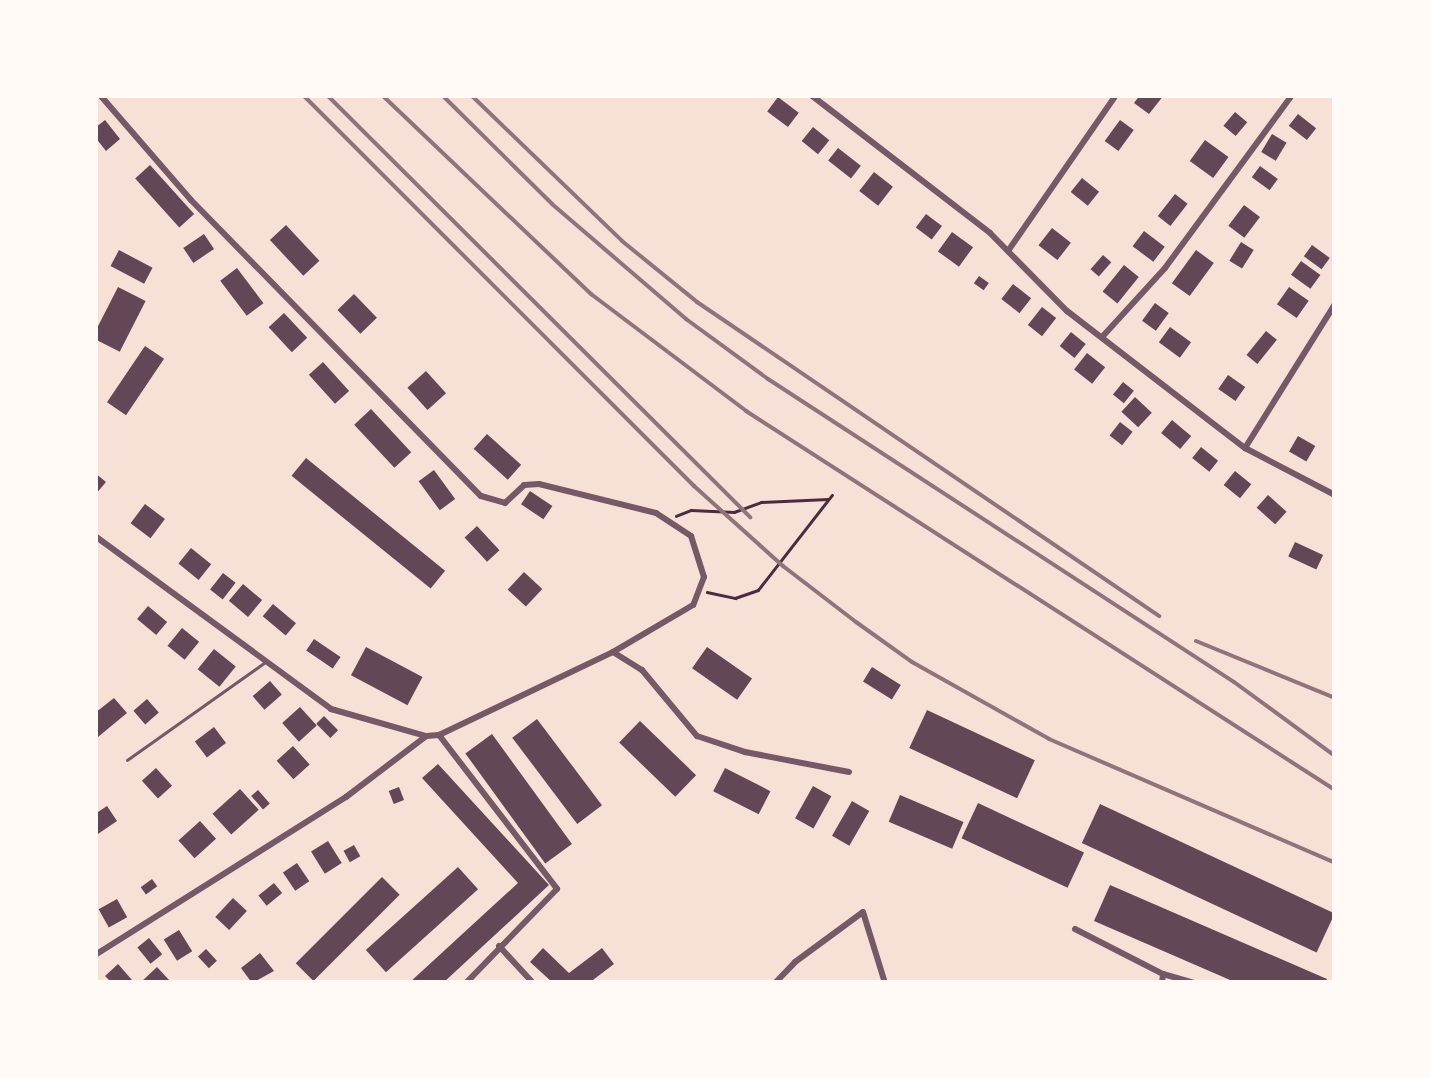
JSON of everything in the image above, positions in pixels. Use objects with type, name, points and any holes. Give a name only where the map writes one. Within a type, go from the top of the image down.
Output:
[{"type":"street","points":[[95,536],[331,709],[426,736],[439,734],[682,615],[701,590],[704,577],[698,549],[670,518],[532,483],[504,503],[481,496],[191,200],[100,95]]},
{"type":"street","points":[[811,95],[1008,251],[1066,311],[1245,448],[1335,495]]},
{"type":"street","points":[[1008,251],[1116,95]]},
{"type":"street","points":[[1102,336],[1165,268],[1292,95]]},
{"type":"street","points":[[1245,448],[1335,304]]},
{"type":"street","points":[[612,652],[642,670],[697,736],[745,752],[850,772]]},
{"type":"street","points":[[439,734],[557,889],[466,983]]},
{"type":"street","points":[[95,955],[286,837],[426,736]]},
{"type":"street","points":[[776,983],[795,962],[863,912],[885,983]]},
{"type":"street","points":[[1075,929],[1162,979],[1195,983]]},
{"type":"street","points":[[499,946],[533,983]]},
{"type":"lane","points":[[128,760],[266,662]]},
{"type":"path","points":[[670,518],[691,510],[716,514],[748,504],[831,497],[758,590],[735,598],[701,590]]},
{"type":"building","points":[[1140,95],[1164,95],[1149,114],[1134,103]]},
{"type":"building","points":[[778,97],[799,113],[788,127],[767,111]]},
{"type":"building","points":[[1235,112],[1247,122],[1236,136],[1223,126]]},
{"type":"building","points":[[1298,114],[1316,128],[1307,140],[1289,126]]},
{"type":"building","points":[[105,120],[120,139],[106,151],[95,137],[95,128]]},
{"type":"building","points":[[1120,120],[1134,130],[1118,151],[1105,141]]},
{"type":"building","points":[[813,127],[829,140],[818,154],[802,141]]},
{"type":"building","points":[[1272,134],[1287,143],[1276,161],[1261,152]]},
{"type":"building","points":[[1205,140],[1228,157],[1213,178],[1190,161]]},
{"type":"building","points":[[838,148],[861,166],[851,178],[828,161]]},
{"type":"building","points":[[150,165],[194,214],[179,227],[135,178]]},
{"type":"building","points":[[1260,166],[1278,179],[1270,190],[1252,177]]},
{"type":"building","points":[[874,172],[893,187],[878,206],[859,191]]},
{"type":"building","points":[[1082,178],[1099,192],[1088,206],[1071,192]]},
{"type":"building","points":[[1175,194],[1188,204],[1170,226],[1158,216]]},
{"type":"building","points":[[1244,205],[1260,217],[1244,238],[1228,226]]},
{"type":"building","points":[[926,214],[942,226],[932,240],[916,228]]},
{"type":"building","points":[[286,225],[319,261],[303,276],[270,240]]},
{"type":"building","points":[[1052,228],[1071,243],[1057,260],[1038,245]]},
{"type":"building","points":[[1144,231],[1165,247],[1153,262],[1133,246]]},
{"type":"building","points":[[952,232],[973,247],[959,267],[938,251]]},
{"type":"building","points":[[204,234],[214,249],[193,263],[183,248]]},
{"type":"building","points":[[1241,242],[1254,250],[1242,269],[1229,261]]},
{"type":"building","points":[[1312,245],[1330,258],[1322,269],[1304,256]]},
{"type":"building","points":[[119,250],[153,268],[144,284],[111,266]]},
{"type":"building","points":[[1196,250],[1214,263],[1190,296],[1172,283]]},
{"type":"building","points":[[1103,255],[1111,262],[1099,277],[1091,269]]},
{"type":"building","points":[[1301,261],[1320,275],[1310,289],[1291,275]]},
{"type":"building","points":[[1124,265],[1139,277],[1117,303],[1103,291]]},
{"type":"building","points":[[237,268],[263,303],[247,316],[220,281]]},
{"type":"building","points":[[979,276],[989,283],[984,290],[974,283]]},
{"type":"building","points":[[1013,284],[1031,298],[1019,313],[1001,299]]},
{"type":"building","points":[[118,287],[146,301],[120,352],[95,339]]},
{"type":"building","points":[[1289,287],[1309,301],[1297,318],[1277,304]]},
{"type":"building","points":[[354,294],[377,318],[360,334],[337,310]]},
{"type":"building","points":[[1155,303],[1169,313],[1156,331],[1142,321]]},
{"type":"building","points":[[1042,307],[1056,318],[1042,336],[1028,325]]},
{"type":"building","points":[[284,313],[307,338],[292,352],[269,327]]},
{"type":"building","points":[[1170,327],[1191,342],[1180,358],[1159,342]]},
{"type":"building","points":[[1266,331],[1277,340],[1257,364],[1246,355]]},
{"type":"building","points":[[1071,332],[1086,344],[1074,358],[1060,346]]},
{"type":"building","points":[[145,346],[164,359],[126,415],[107,402]]},
{"type":"building","points":[[1087,353],[1105,367],[1092,384],[1074,370]]},
{"type":"building","points":[[323,362],[349,391],[335,404],[309,375]]},
{"type":"building","points":[[426,371],[446,393],[427,410],[407,388]]},
{"type":"building","points":[[1228,375],[1245,387],[1235,401],[1218,389]]},
{"type":"building","points":[[1123,382],[1134,391],[1124,403],[1113,394]]},
{"type":"building","points":[[1135,397],[1152,413],[1138,427],[1121,412]]},
{"type":"building","points":[[371,409],[411,452],[394,468],[354,425]]},
{"type":"building","points":[[1172,420],[1191,436],[1180,449],[1161,433]]},
{"type":"building","points":[[1120,422],[1133,432],[1122,445],[1110,435]]},
{"type":"building","points":[[487,434],[521,465],[508,480],[474,449]]},
{"type":"building","points":[[1298,436],[1315,446],[1306,462],[1289,452]]},
{"type":"building","points":[[1201,447],[1218,461],[1209,472],[1192,458]]},
{"type":"building","points":[[306,458],[445,571],[431,589],[292,476]]},
{"type":"building","points":[[434,470],[455,499],[440,510],[419,481]]},
{"type":"building","points":[[1235,471],[1251,484],[1240,498],[1224,485]]},
{"type":"building","points":[[95,473],[106,482],[95,495]]},
{"type":"building","points":[[530,491],[552,506],[543,519],[521,504]]},
{"type":"building","points":[[1268,495],[1287,512],[1275,524],[1257,508]]},
{"type":"building","points":[[145,504],[165,519],[151,538],[131,523]]},
{"type":"building","points":[[477,526],[500,550],[487,562],[465,538]]},
{"type":"building","points":[[1295,542],[1323,555],[1316,570],[1288,557]]},
{"type":"building","points":[[191,548],[211,564],[199,580],[178,564]]},
{"type":"building","points":[[524,572],[542,589],[526,607],[508,590]]},
{"type":"building","points":[[223,573],[236,583],[223,599],[210,590]]},
{"type":"building","points":[[243,584],[262,600],[248,617],[229,601]]},
{"type":"building","points":[[273,604],[296,623],[286,636],[263,616]]},
{"type":"building","points":[[148,606],[167,622],[156,635],[137,619]]},
{"type":"building","points":[[182,628],[199,642],[185,660],[168,646]]},
{"type":"building","points":[[314,639],[341,657],[333,669],[306,651]]},
{"type":"building","points":[[366,647],[423,677],[407,705],[351,675]]},
{"type":"building","points":[[707,647],[752,679],[737,700],[692,668]]},
{"type":"building","points":[[214,649],[236,667],[219,687],[198,669]]},
{"type":"building","points":[[872,667],[901,685],[892,699],[863,681]]},
{"type":"building","points":[[270,681],[282,695],[264,710],[253,696]]},
{"type":"building","points":[[114,698],[127,713],[98,737],[95,713]]},
{"type":"building","points":[[147,699],[159,713],[145,724],[133,711]]},
{"type":"building","points":[[300,707],[317,726],[299,742],[282,723]]},
{"type":"building","points":[[927,710],[1035,760],[1017,798],[909,748]]},
{"type":"building","points":[[324,716],[338,730],[330,738],[316,724]]},
{"type":"building","points":[[537,719],[602,805],[577,824],[512,738]]},
{"type":"building","points":[[640,721],[696,775],[675,797],[619,743]]},
{"type":"building","points":[[214,727],[226,743],[207,757],[195,741]]},
{"type":"building","points":[[492,734],[572,844],[545,863],[465,753]]},
{"type":"building","points":[[293,746],[310,765],[293,779],[277,761]]},
{"type":"building","points":[[438,764],[549,885],[443,983],[409,983],[518,883],[422,778]]},
{"type":"building","points":[[156,768],[172,786],[158,799],[142,781]]},
{"type":"building","points":[[725,768],[770,791],[759,814],[713,791]]},
{"type":"building","points":[[813,786],[831,796],[813,829],[795,818]]},
{"type":"building","points":[[399,787],[404,800],[394,804],[389,791]]},
{"type":"building","points":[[240,789],[259,810],[231,835],[213,814]]},
{"type":"building","points":[[258,790],[270,804],[263,809],[251,796]]},
{"type":"building","points":[[900,795],[964,822],[952,849],[889,822]]},
{"type":"building","points":[[852,801],[869,811],[849,846],[832,836]]},
{"type":"building","points":[[978,803],[1084,852],[1068,888],[962,838]]},
{"type":"building","points":[[1100,804],[1335,913],[1317,952],[1082,843]]},
{"type":"building","points":[[107,806],[117,821],[95,836],[95,814]]},
{"type":"building","points":[[200,821],[216,839],[195,858],[178,840]]},
{"type":"building","points":[[328,841],[342,863],[325,874],[311,852]]},
{"type":"building","points":[[354,845],[360,856],[350,862],[344,851]]},
{"type":"building","points":[[297,863],[309,881],[295,891],[283,873]]},
{"type":"building","points":[[458,867],[478,889],[386,972],[366,950]]},
{"type":"building","points":[[382,877],[400,895],[313,981],[296,963]]},
{"type":"building","points":[[152,879],[157,886],[146,895],[141,887]]},
{"type":"building","points":[[274,883],[282,893],[267,906],[258,896]]},
{"type":"building","points":[[1110,885],[1327,979],[1326,983],[1237,983],[1094,921]]},
{"type":"building","points":[[233,898],[247,911],[229,930],[215,917]]},
{"type":"building","points":[[117,899],[127,917],[109,928],[99,909]]},
{"type":"building","points":[[179,930],[192,951],[177,961],[164,940]]},
{"type":"building","points":[[149,938],[162,954],[151,964],[137,947]]},
{"type":"building","points":[[543,948],[569,973],[602,948],[614,964],[589,983],[553,983],[530,962]]},
{"type":"building","points":[[206,949],[217,961],[209,968],[198,957]]},
{"type":"building","points":[[260,953],[274,971],[252,983],[241,968]]},
{"type":"building","points":[[118,964],[132,980],[128,983],[112,983],[105,976]]},
{"type":"building","points":[[157,967],[170,981],[140,983]]},
{"type":"railway","points":[[303,95],[694,486],[783,566],[856,622],[912,662],[1049,739],[1335,863]]},
{"type":"railway","points":[[327,95],[750,517]]},
{"type":"railway","points":[[382,95],[591,294],[746,411],[1335,790]]},
{"type":"railway","points":[[442,95],[552,204],[686,319],[768,379],[1234,682],[1335,756]]},
{"type":"railway","points":[[471,95],[622,241],[697,302],[1159,616]]},
{"type":"railway","points":[[1196,641],[1335,698]]}]
